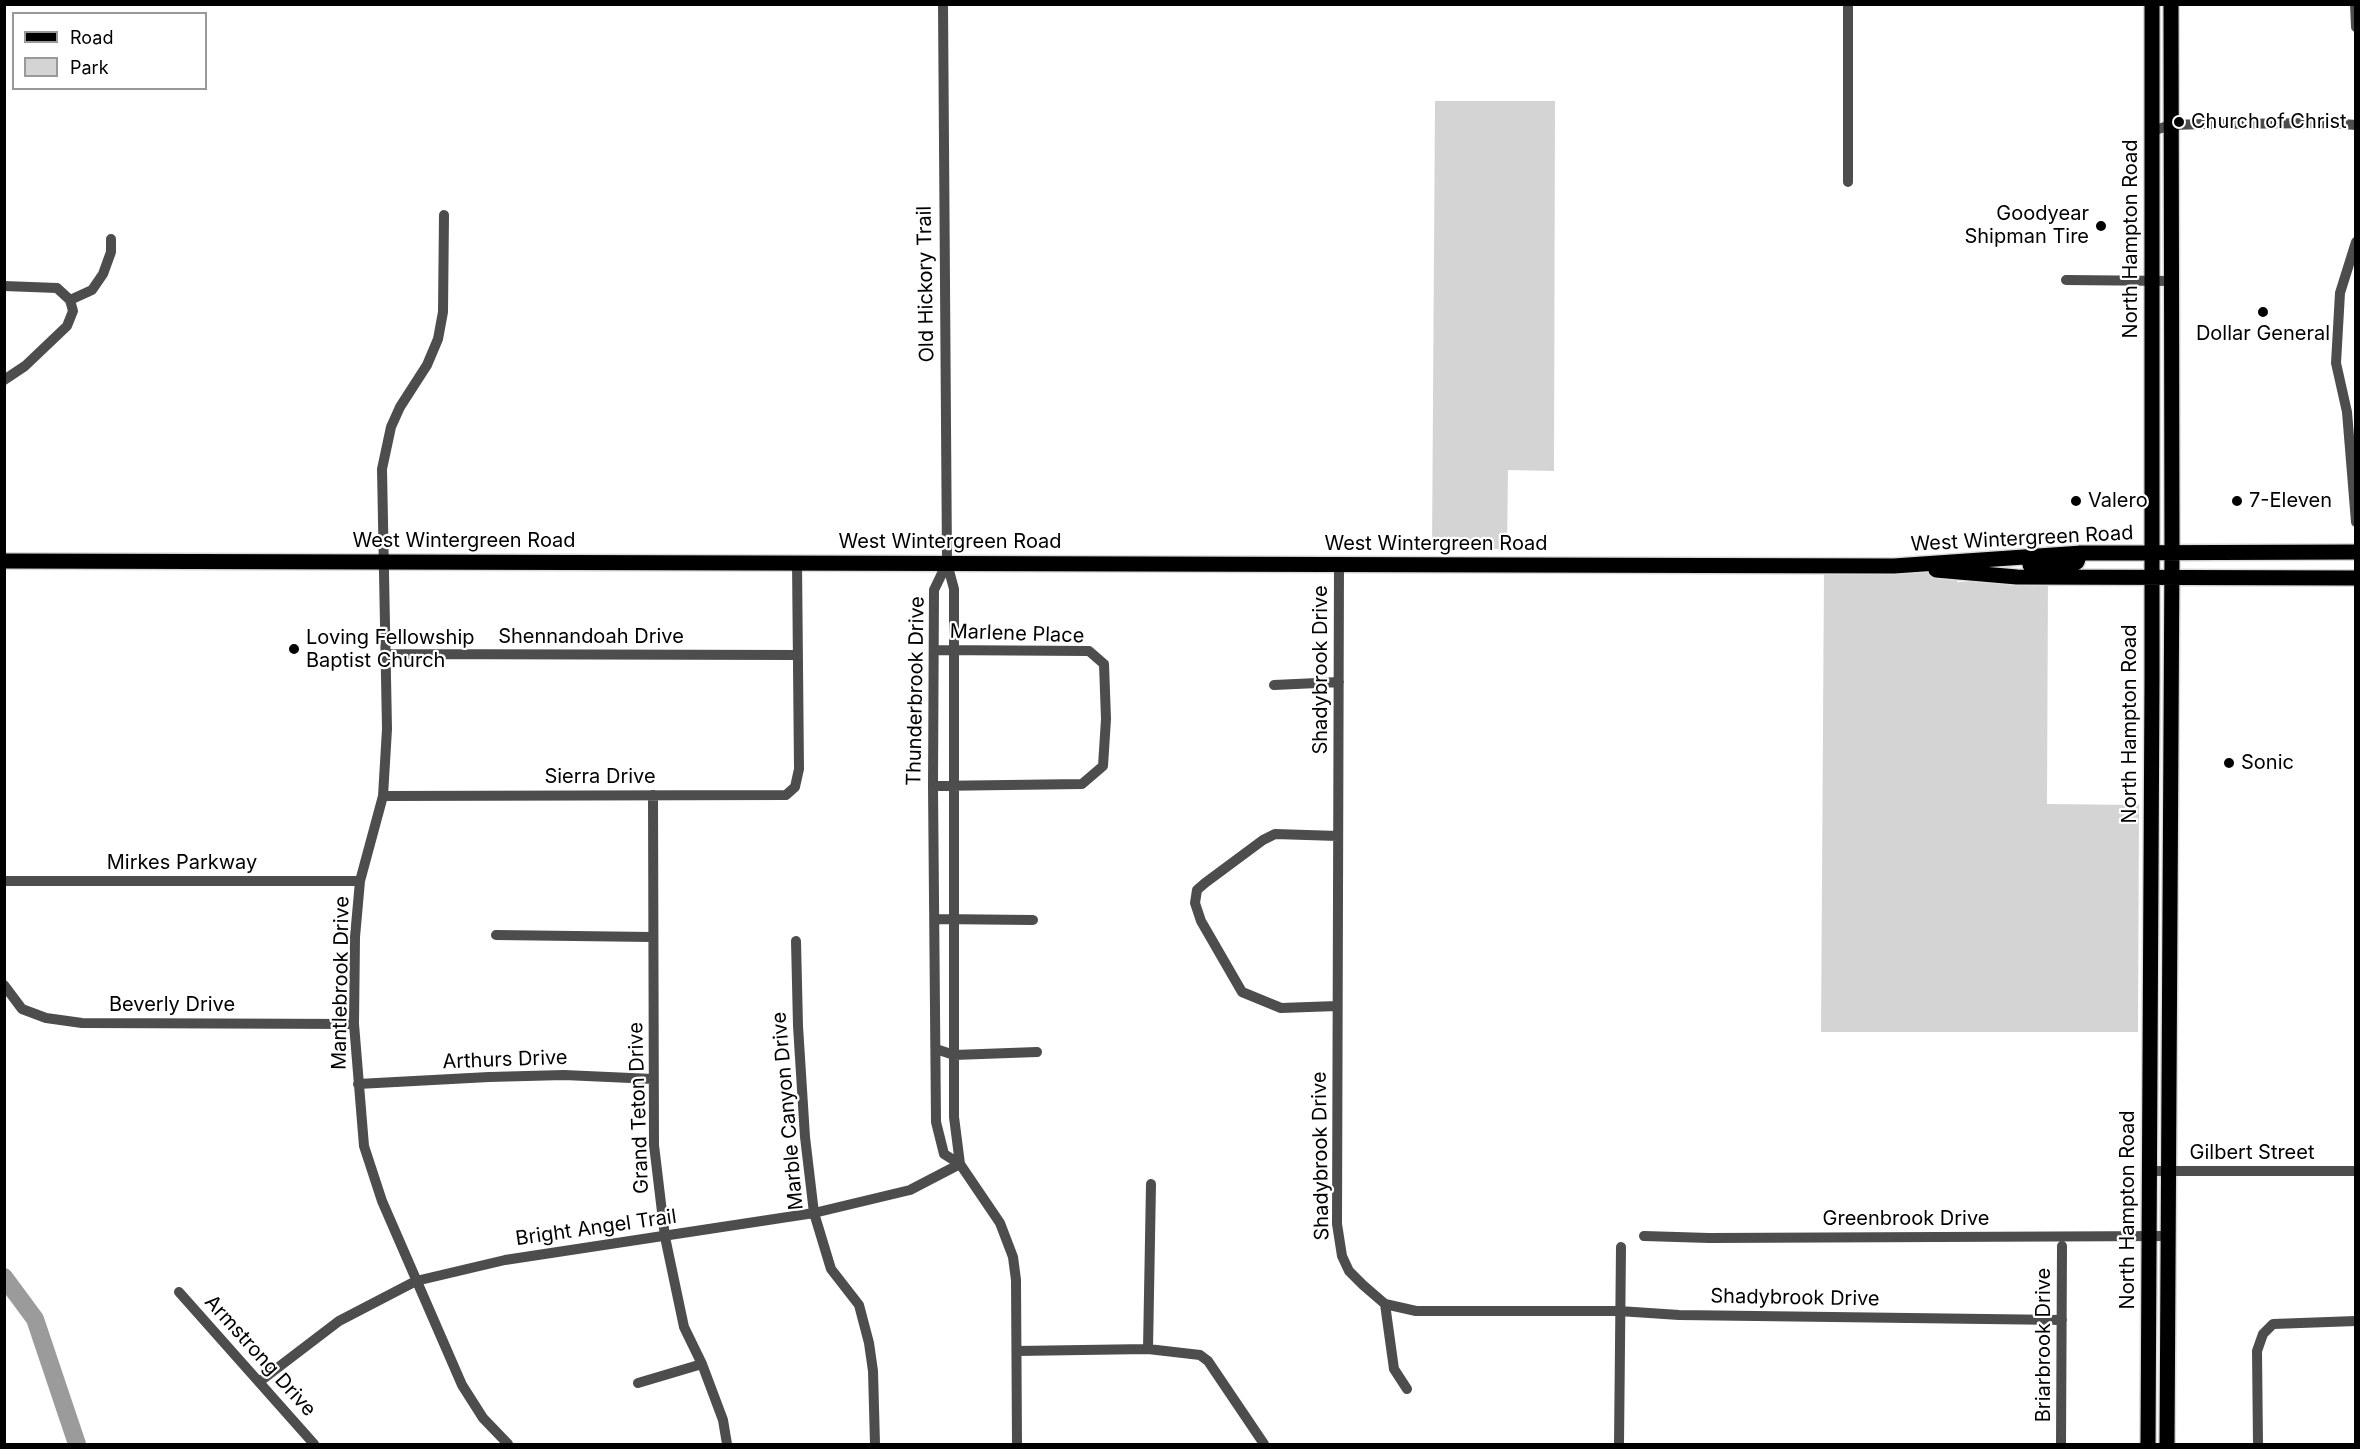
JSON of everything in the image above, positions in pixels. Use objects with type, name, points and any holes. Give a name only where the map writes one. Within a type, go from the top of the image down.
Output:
[{"type":"main road","name":"North Hampton Road","points":[[2148,1444],[2152,4]]},
{"type":"main road","name":"North Hampton Road","points":[[2167,1444],[2172,578],[2171,4]]},
{"type":"main road","name":"West Wintergreen Road","points":[[4,561],[1894,566],[2080,553],[2355,552]]},
{"type":"main road","points":[[1934,570],[2071,565],[2077,562],[2080,553]]},
{"type":"main road","name":"West Wintergreen Road","points":[[1894,566],[2017,577],[2355,578]]},
{"type":"main road","points":[[2151,810],[2170,810]]},
{"type":"street","name":"Old Hickory Trail","points":[[943,4],[947,563]]},
{"type":"street","points":[[1848,4],[1848,182]]},
{"type":"street","points":[[2355,4],[2355,27]]},
{"type":"street","points":[[2152,131],[2171,125],[2330,123],[2355,125]]},
{"type":"street","name":"Mantlebrook Drive","points":[[444,215],[443,312],[438,339],[427,365],[400,407],[391,427],[382,469],[387,729],[383,796],[360,881],[355,937],[354,1024],[364,1146],[382,1201],[462,1385],[483,1418],[508,1444]]},
{"type":"street","points":[[70,300],[92,290],[103,274],[111,252],[111,239]]},
{"type":"street","points":[[2355,242],[2340,293],[2336,363],[2347,412],[2355,522]]},
{"type":"street","points":[[2066,280],[2172,281]]},
{"type":"street","points":[[4,286],[57,288],[70,300],[73,311],[67,326],[25,366],[4,380]]},
{"type":"street","points":[[797,562],[798,655]]},
{"type":"street","name":"Thunderbrook Drive","points":[[947,563],[954,589],[954,1117],[960,1164]]},
{"type":"street","name":"Thunderbrook Drive","points":[[947,563],[934,590],[936,1122],[944,1154],[960,1164],[1000,1223],[1014,1257],[1017,1444]]},
{"type":"street","name":"Shadybrook Drive","points":[[1339,564],[1337,1224],[1342,1256],[1349,1271],[1385,1304],[1416,1311],[1619,1311],[1679,1315],[2062,1320]]},
{"type":"street","name":"Marlene Place","points":[[933,786],[1082,784],[1103,766],[1106,719],[1104,664],[1089,651],[934,650]]},
{"type":"street","name":"Shennandoah Drive","points":[[384,654],[798,655]]},
{"type":"street","name":"Sierra Drive","points":[[383,796],[786,795],[795,788],[799,769],[798,655]]},
{"type":"street","points":[[1274,685],[1339,682]]},
{"type":"street","name":"Grand Teton Drive","points":[[653,795],[654,1145],[665,1237],[684,1327],[702,1364],[723,1420],[727,1444]]},
{"type":"street","points":[[1337,1006],[1281,1008],[1242,992],[1201,921],[1195,903],[1197,890],[1205,883],[1263,840],[1275,834],[1338,836]]},
{"type":"street","name":"Mirkes Parkway","points":[[4,881],[360,881]]},
{"type":"street","points":[[936,919],[1033,920]]},
{"type":"street","points":[[496,935],[652,937]]},
{"type":"street","name":"Marble Canyon Drive","points":[[796,941],[800,1059],[814,1213],[831,1269],[859,1305],[869,1342],[873,1371],[875,1444]]},
{"type":"street","name":"Beverly Drive","points":[[4,985],[22,1009],[46,1018],[82,1023],[354,1024]]},
{"type":"street","points":[[936,1049],[954,1055],[1037,1052]]},
{"type":"street","name":"Arthurs Drive","points":[[358,1084],[500,1077],[564,1076],[653,1079]]},
{"type":"street","name":"Bright Angel Trail","points":[[259,1382],[339,1321],[416,1281],[505,1260],[814,1213],[910,1190],[960,1164]]},
{"type":"street","name":"Gilbert Street","points":[[2149,1171],[2355,1171]]},
{"type":"street","points":[[1148,1349],[1151,1184]]},
{"type":"street","name":"Greenbrook Drive","points":[[1644,1236],[2168,1236]]},
{"type":"street","name":"Briarbrook Drive","points":[[2061,1444],[2062,1246]]},
{"type":"street","points":[[1619,1444],[1621,1247]]},
{"type":"street","name":"Armstrong Drive","points":[[179,1292],[314,1444]]},
{"type":"street","points":[[1385,1304],[1394,1369],[1407,1389]]},
{"type":"street","points":[[2258,1444],[2257,1351],[2263,1335],[2273,1324],[2355,1321]]},
{"type":"street","points":[[1017,1351],[1148,1349],[1200,1355],[1208,1361],[1260,1443]]},
{"type":"street","points":[[638,1383],[702,1364]]},
{"type":"green space","points":[[1435,101],[1555,101],[1554,471],[1508,470],[1507,549],[1432,549]]},
{"type":"green space","points":[[1824,571],[1957,573],[1957,582],[2048,582],[2047,804],[2139,805],[2138,1032],[1821,1032]]},
{"type":"waterway","points":[[4,1277],[35,1319],[77,1444]]},
{"type":"place","name":"Church of Christ","points":[[2179,122]]},
{"type":"place","name":"Goodyear Shipman Tire","points":[[2101,226]]},
{"type":"place","name":"Dollar General","points":[[2263,312]]},
{"type":"place","name":"Valero","points":[[2076,501]]},
{"type":"place","name":"7-Eleven","points":[[2237,501]]},
{"type":"place","name":"Loving Fellowship Baptist Church","points":[[294,649]]},
{"type":"place","name":"Sonic","points":[[2229,763]]}]
